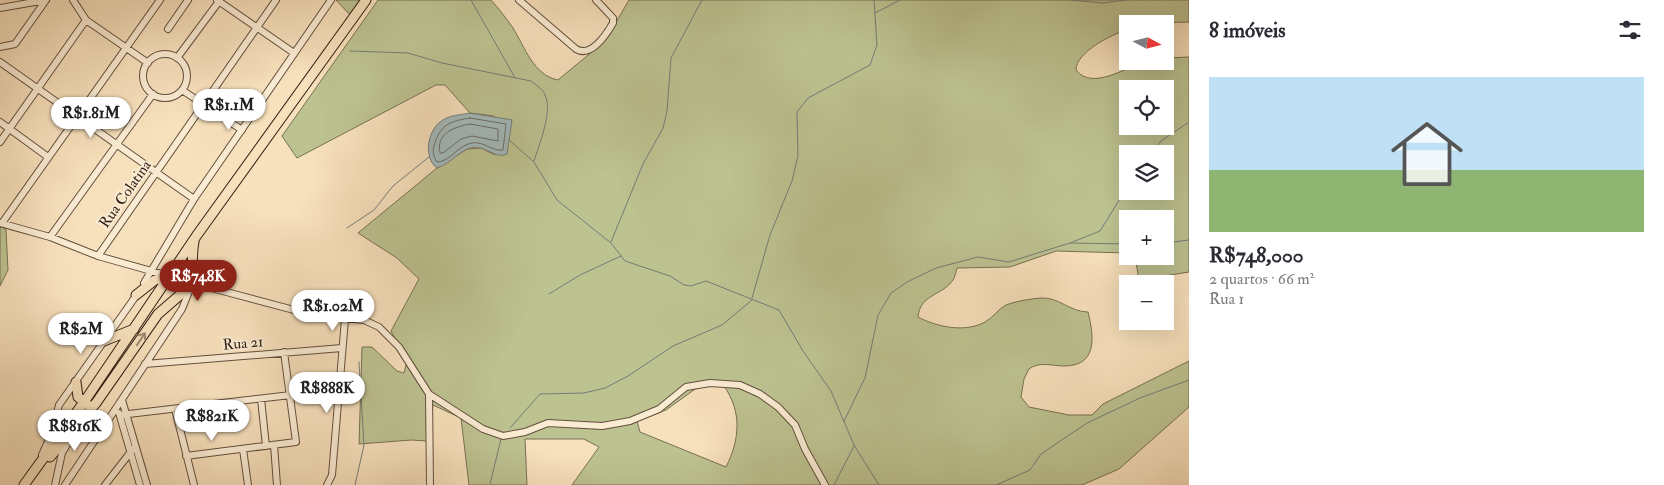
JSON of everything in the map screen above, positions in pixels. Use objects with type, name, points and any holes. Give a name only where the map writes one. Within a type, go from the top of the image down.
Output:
[{"type":"main road","points":[[26,482],[84,402],[197,234],[366,0]]},
{"type":"main road","points":[[26,482],[96,403],[158,314],[181,296],[192,283],[191,260],[197,234]]},
{"type":"main road","points":[[136,295],[148,284],[170,276]]},
{"type":"main road","points":[[104,341],[134,329]]},
{"type":"main road","points":[[76,382],[78,397],[84,402],[96,403]]},
{"type":"street","points":[[0,8],[46,0]]},
{"type":"street","points":[[0,47],[15,44],[46,0]]},
{"type":"street","points":[[74,0],[86,20],[148,63]]},
{"type":"street","points":[[160,0],[1,223],[50,238],[98,256],[192,283],[309,314],[364,320],[379,327],[399,347],[429,394],[483,429],[504,436],[525,432],[548,423],[602,426],[630,421],[659,409],[686,387],[710,383],[740,385],[760,394],[778,407],[795,425],[805,449],[825,485]]},
{"type":"street","points":[[168,29],[188,0]]},
{"type":"street","points":[[178,58],[219,0],[294,53]]},
{"type":"street","name":"Rua Colatina","points":[[98,256],[276,0]]},
{"type":"street","points":[[37,467],[51,435],[59,405],[136,295],[194,200],[330,0]]},
{"type":"street","points":[[519,0],[576,50],[584,53],[590,51],[612,26],[614,21],[596,0]]},
{"type":"street","points":[[0,142],[86,20]]},
{"type":"street","points":[[163,54],[178,58],[183,63],[187,73],[182,90],[170,97],[162,98],[153,94],[145,85],[144,78],[148,63],[163,54]]},
{"type":"street","points":[[0,62],[194,200]]},
{"type":"street","points":[[182,90],[242,130]]},
{"type":"street","points":[[50,238],[153,94]]},
{"type":"street","points":[[0,122],[48,157]]},
{"type":"street","points":[[140,267],[144,283]]},
{"type":"street","points":[[65,485],[180,312],[186,302],[192,283]]},
{"type":"street","points":[[169,304],[180,312]]},
{"type":"street","points":[[327,485],[332,475],[345,319]]},
{"type":"street","name":"Rua 21","points":[[146,364],[342,348]]},
{"type":"street","points":[[186,456],[296,442],[284,352]]},
{"type":"street","points":[[429,394],[430,485]]},
{"type":"street","points":[[123,415],[291,395]]},
{"type":"street","points":[[261,399],[266,446]]},
{"type":"street","points":[[122,400],[123,415]]},
{"type":"street","points":[[118,406],[123,415],[147,485]]},
{"type":"street","points":[[175,409],[194,485]]},
{"type":"street","points":[[55,485],[62,453],[85,416]]},
{"type":"street","points":[[274,445],[277,485]]},
{"type":"street","points":[[105,485],[133,448]]},
{"type":"street","points":[[133,448],[140,485]]},
{"type":"street","points":[[243,449],[248,485]]},
{"type":"green space","points":[[336,0],[363,0],[351,16]]},
{"type":"green space","points":[[378,0],[491,0],[513,28],[536,66],[549,77],[558,80],[605,41],[629,0],[1189,0],[1189,22],[1174,22],[1174,15],[1119,15],[1119,33],[1088,50],[1078,63],[1076,70],[1083,76],[1100,78],[1124,70],[1174,70],[1174,58],[1189,57],[1189,272],[1170,275],[1138,275],[1136,265],[1174,265],[1174,210],[1119,210],[1119,253],[1056,251],[1010,267],[957,268],[954,279],[927,299],[920,309],[918,317],[942,326],[969,327],[985,322],[1003,307],[1010,304],[1023,300],[1047,298],[1076,310],[1088,312],[1092,331],[1091,348],[1083,361],[1075,365],[1037,365],[1029,369],[1024,379],[1021,397],[1029,407],[1069,415],[1092,415],[1103,404],[1189,361],[1189,407],[1119,469],[1082,485],[572,485],[599,447],[584,439],[525,439],[527,485],[469,485],[461,418],[433,405],[427,441],[411,440],[359,444],[362,347],[372,347],[397,371],[404,373],[407,361],[391,331],[419,279],[397,258],[358,233],[437,168],[467,149],[481,148],[495,155],[494,116],[470,113],[445,85],[436,85],[297,158],[282,136]],"holes":[[[724,386],[734,406],[737,426],[736,436],[731,457],[726,467],[640,432],[637,421],[666,410],[698,387]]]},
{"type":"green space","points":[[0,225],[6,230],[8,270],[0,286]]},
{"type":"water","points":[[470,113],[512,120],[507,154],[499,155],[476,147],[471,148],[437,168],[430,158],[429,151],[430,137],[433,130],[446,118]]},
{"type":"waterway","points":[[471,0],[514,76]]},
{"type":"waterway","points":[[611,242],[643,164],[663,128],[667,111],[671,58],[702,0]]},
{"type":"waterway","points":[[752,298],[770,235],[792,181],[798,156],[797,112],[808,98],[870,65],[877,45],[874,0]]},
{"type":"waterway","points":[[875,13],[900,0]]},
{"type":"waterway","points":[[1070,0],[1103,3],[1126,0]]},
{"type":"waterway","points":[[350,51],[408,53],[442,63],[531,81],[544,93],[547,102],[546,119],[534,161]]},
{"type":"waterway","points":[[1158,145],[1189,122]]},
{"type":"waterway","points":[[509,140],[534,162],[557,200],[611,243],[625,261],[670,276],[684,285],[691,286],[706,281],[779,310],[803,351],[831,391],[854,445],[879,485]]},
{"type":"waterway","points":[[347,228],[374,210],[393,186],[429,157]]},
{"type":"waterway","points":[[844,421],[865,378],[878,315],[891,293],[907,282],[936,268],[978,257],[1009,262],[1070,243],[1100,231],[1119,200]]},
{"type":"waterway","points":[[1174,242],[1189,240]]},
{"type":"waterway","points":[[1071,243],[1119,244]]},
{"type":"waterway","points":[[549,294],[580,275],[621,256]]},
{"type":"waterway","points":[[510,428],[540,394],[584,393],[605,388],[628,376],[673,346],[722,325],[752,300]]},
{"type":"waterway","points":[[355,485],[364,445],[359,362]]},
{"type":"waterway","points":[[996,485],[1030,470],[1041,454],[1087,423],[1140,398],[1189,380]]},
{"type":"waterway","points":[[490,484],[501,439]]},
{"type":"waterway","points":[[834,485],[854,446]]}]
